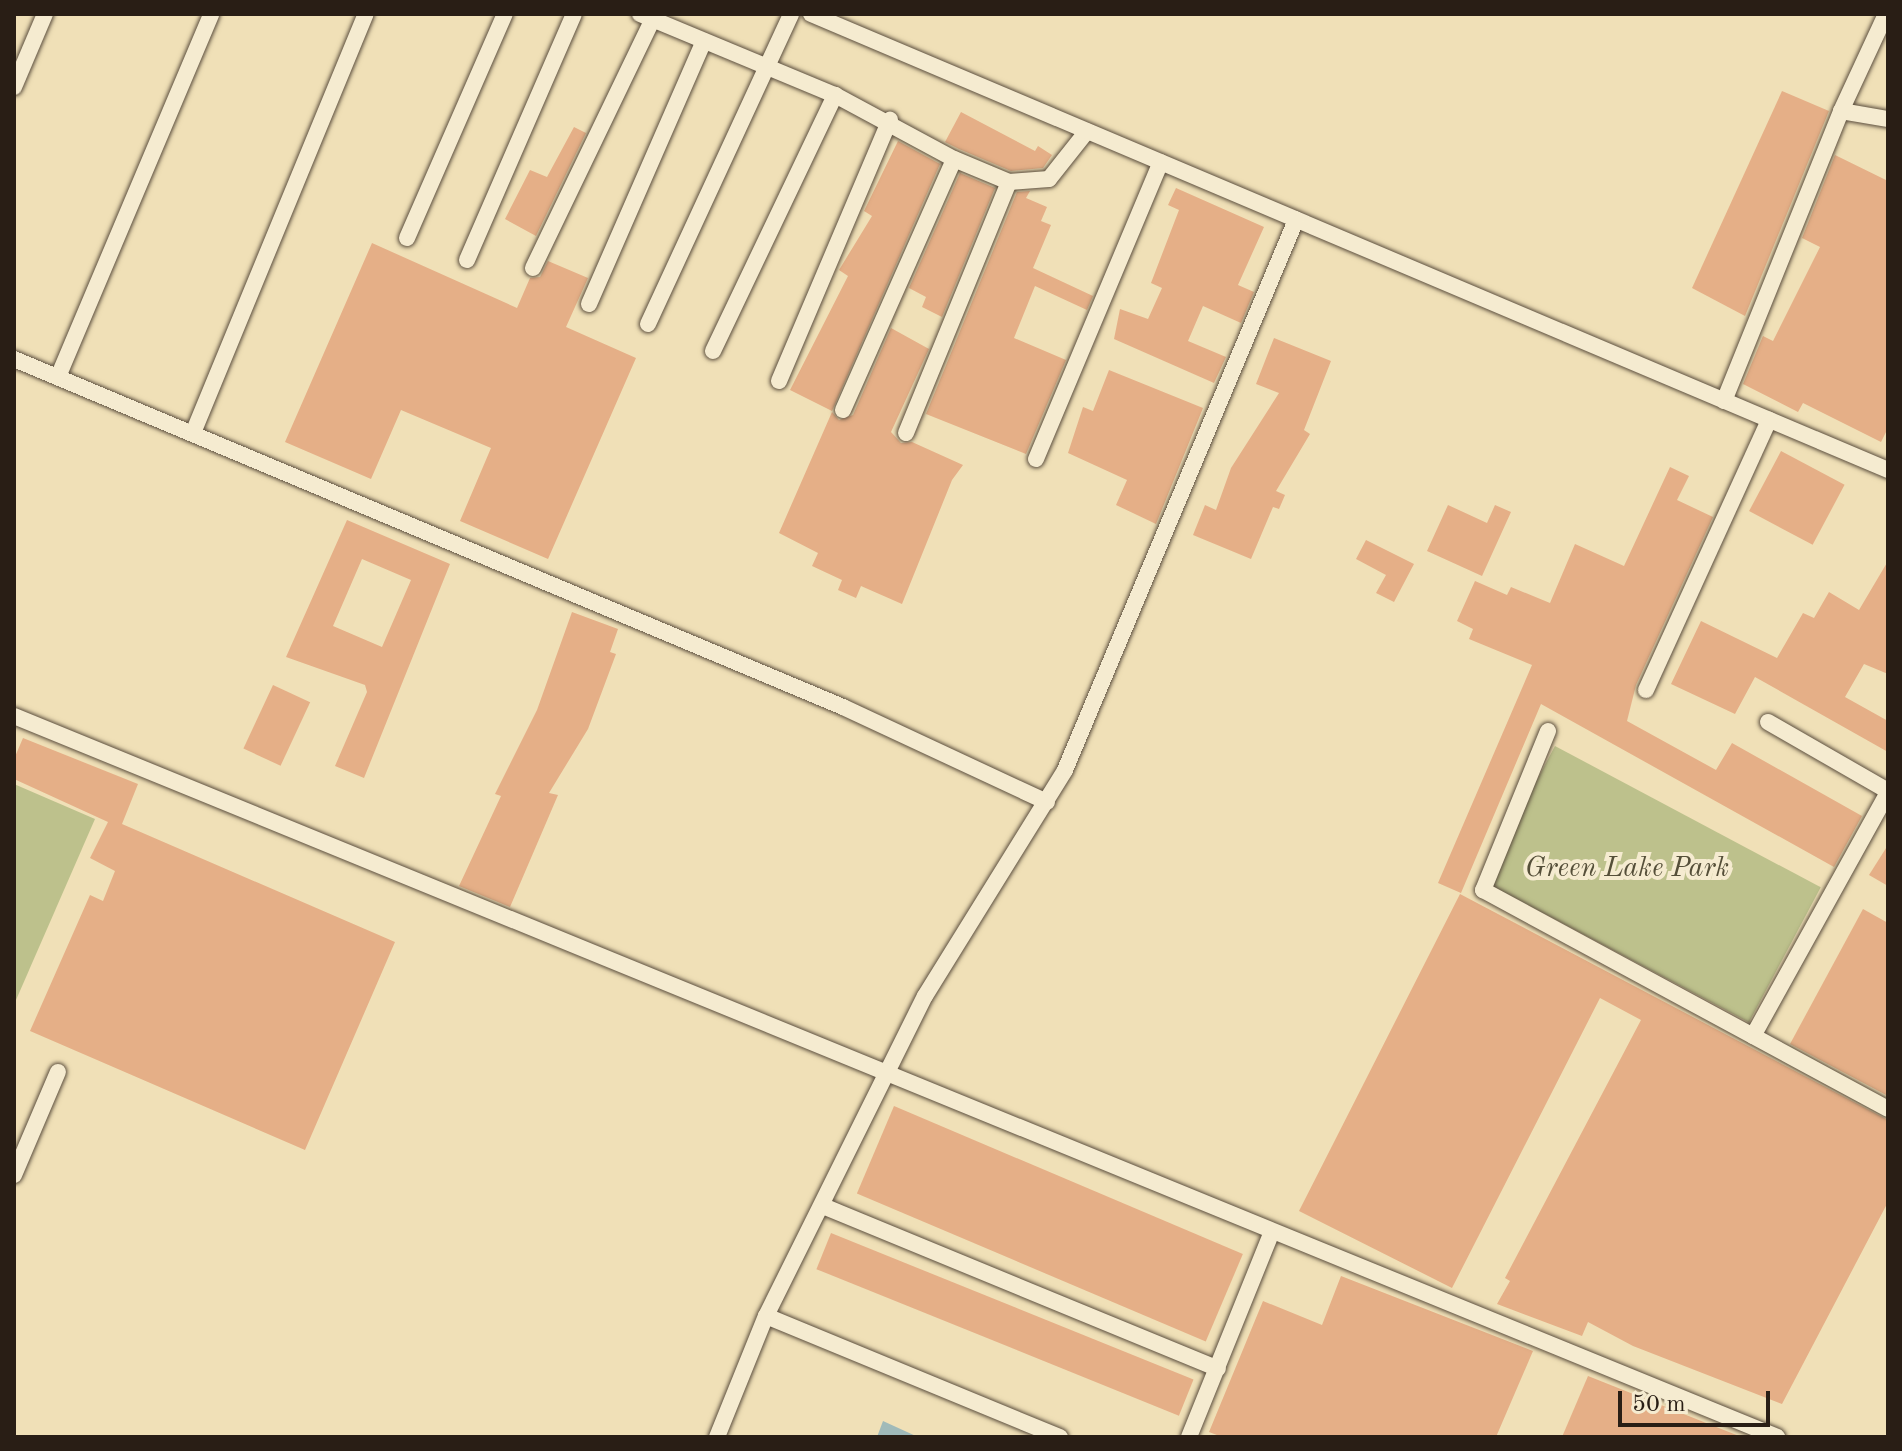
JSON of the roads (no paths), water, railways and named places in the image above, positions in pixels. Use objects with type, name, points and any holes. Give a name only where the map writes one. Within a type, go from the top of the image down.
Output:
[{"type":"street","points":[[14,87],[45,14]]},
{"type":"street","points":[[58,377],[211,14]]},
{"type":"street","points":[[193,433],[366,14]]},
{"type":"street","points":[[407,238],[505,14]]},
{"type":"street","points":[[467,260],[574,14]]},
{"type":"street","points":[[648,324],[791,14]]},
{"type":"street","points":[[811,14],[1888,470]]},
{"type":"street","points":[[1724,401],[1841,111],[1886,14]]},
{"type":"street","points":[[533,268],[649,16],[890,120],[954,159],[1009,182],[1049,179],[1087,131]]},
{"type":"street","points":[[589,304],[704,41]]},
{"type":"street","points":[[713,351],[835,95]]},
{"type":"street","points":[[1841,111],[1888,119]]},
{"type":"street","points":[[779,381],[890,120]]},
{"type":"street","points":[[843,410],[954,159]]},
{"type":"street","points":[[1036,459],[1161,162]]},
{"type":"street","points":[[906,433],[1009,182]]},
{"type":"street","points":[[717,1437],[766,1316],[925,996],[1065,770],[1296,220]]},
{"type":"street","points":[[14,359],[843,707],[1047,802]]},
{"type":"street","points":[[1646,690],[1769,420]]},
{"type":"street","points":[[14,716],[1777,1437]]},
{"type":"street","points":[[1753,1036],[1888,792],[1768,722]]},
{"type":"street","points":[[1548,731],[1483,890],[1888,1109]]},
{"type":"street","points":[[14,1175],[58,1072]]},
{"type":"street","points":[[823,1206],[1218,1369]]},
{"type":"street","points":[[1189,1437],[1272,1232]]},
{"type":"street","points":[[766,1316],[1060,1437]]},
{"type":"water","points":[[883,1421],[918,1437],[877,1437]]},
{"type":"park label","name":"Green Lake Park","points":[[1627,869]]}]
